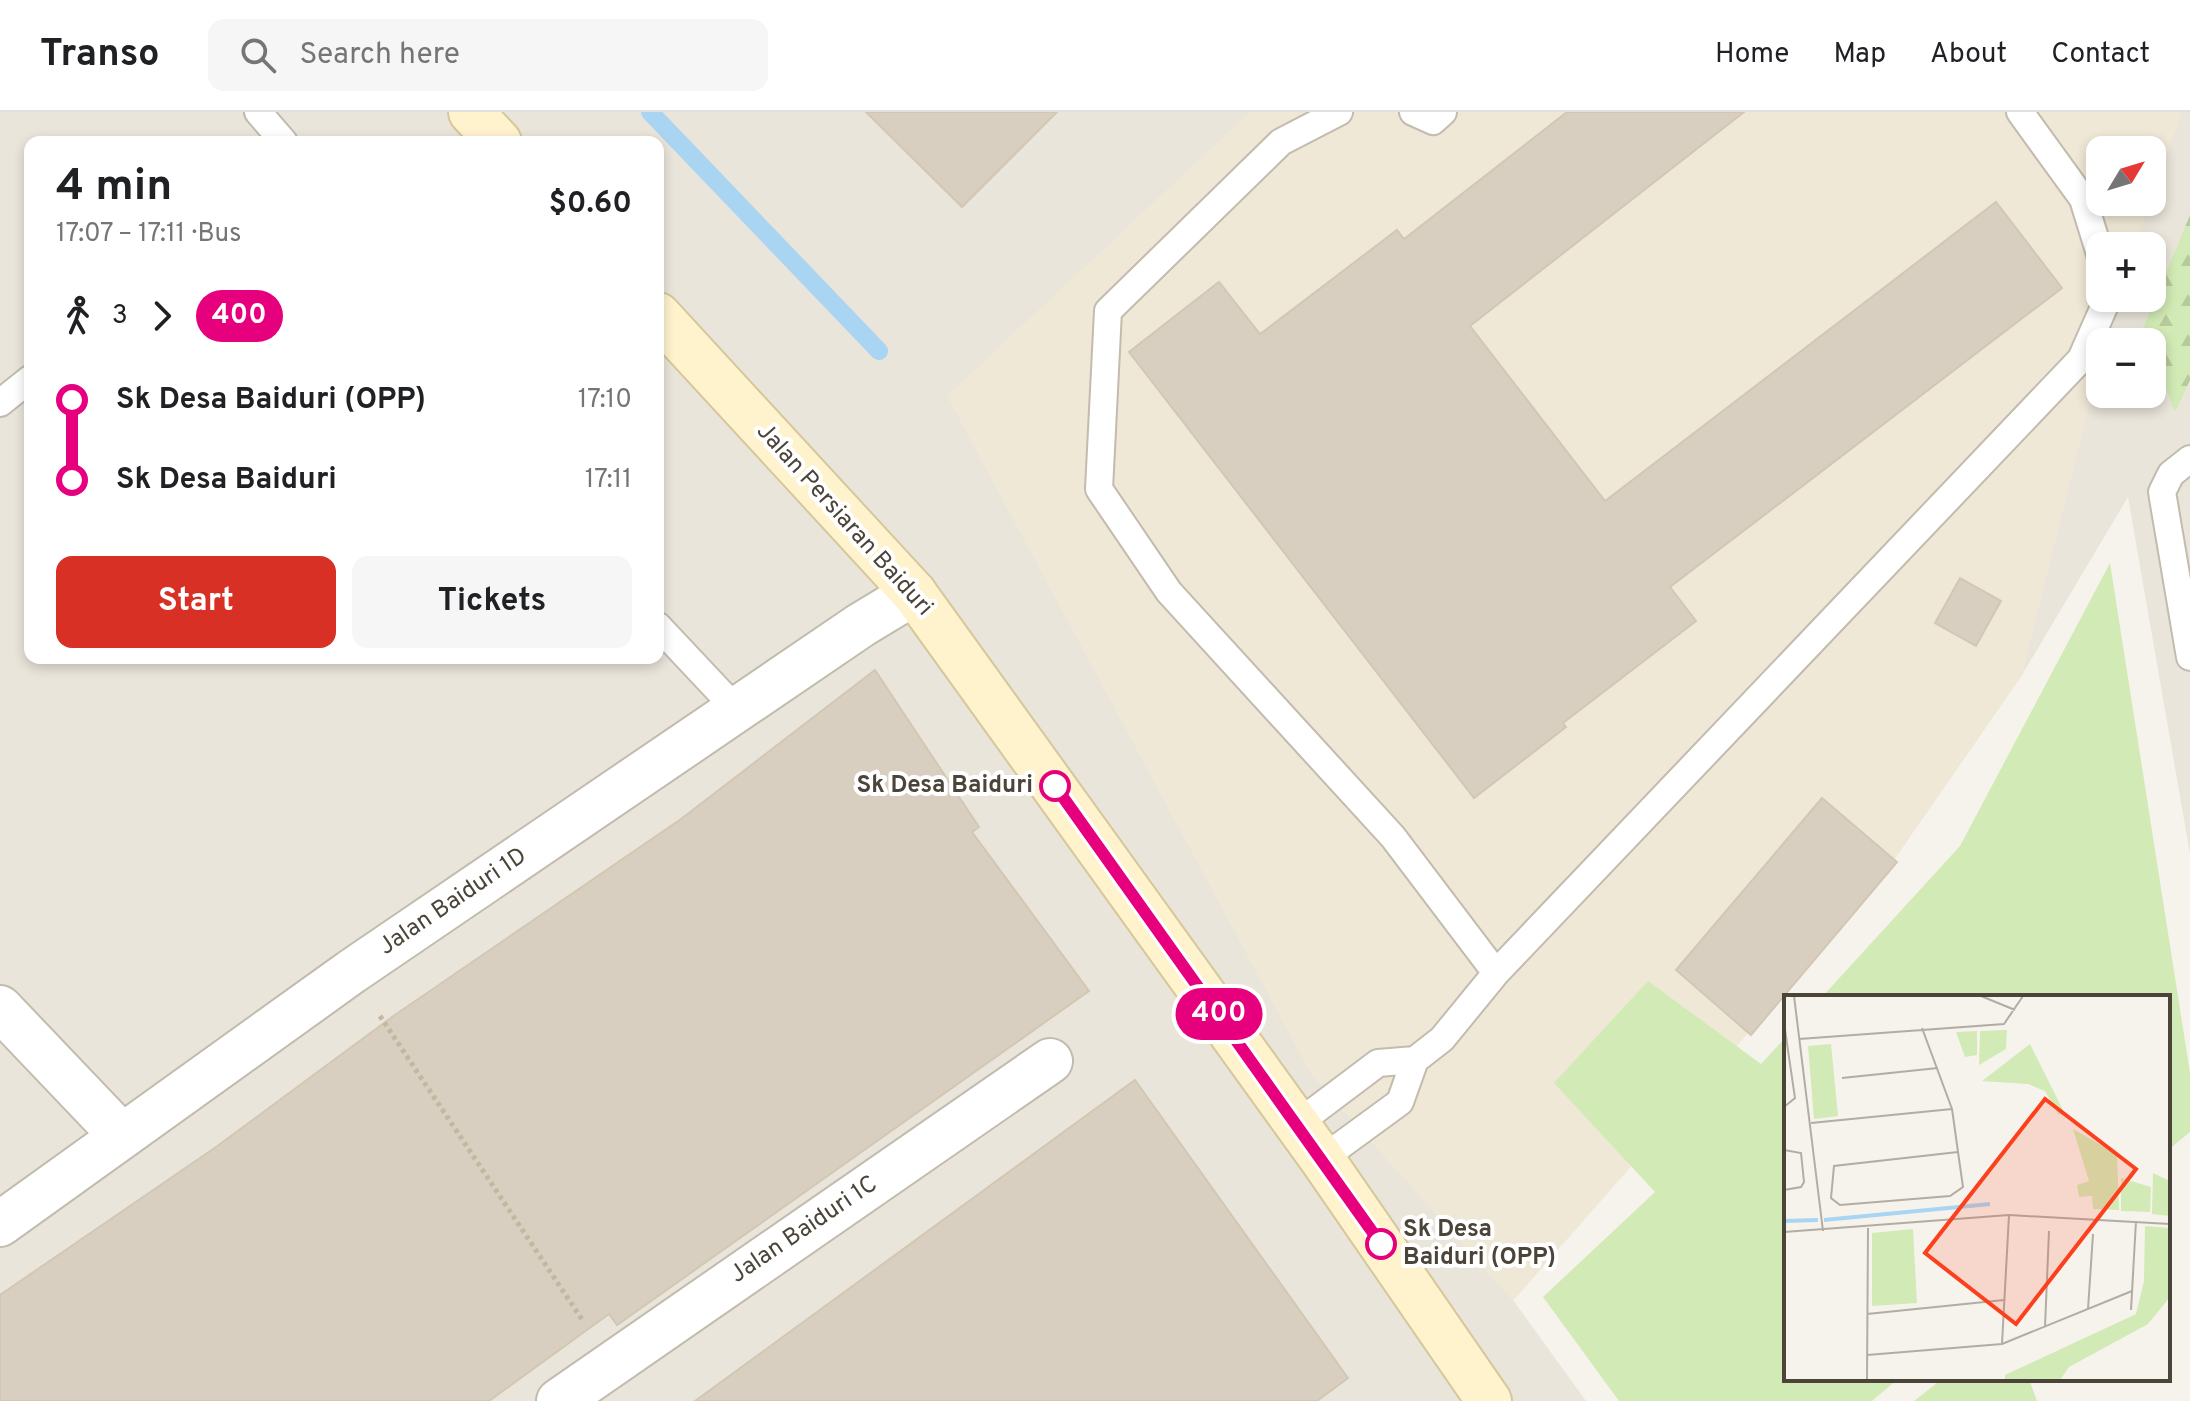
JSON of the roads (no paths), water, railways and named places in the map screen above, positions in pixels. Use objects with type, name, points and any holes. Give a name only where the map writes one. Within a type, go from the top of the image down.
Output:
[{"type":"street","points":[[471,112],[493,136]]},
{"type":"street","name":"Jalan Persiaran Baiduri","points":[[664,322],[914,593],[1322,1159],[1489,1401]]},
{"type":"street","name":"Jalan Baiduri 1D","points":[[0,1224],[351,972],[736,709],[914,593]]},
{"type":"street","points":[[0,1008],[121,1135]]},
{"type":"street","name":"Jalan Baiduri 1C","points":[[559,1401],[1050,1061]]},
{"type":"lane","points":[[258,112],[279,136]]},
{"type":"lane","points":[[1339,112],[1281,142],[1108,311],[1099,489],[1169,592],[1393,837],[1496,973]]},
{"type":"lane","points":[[1413,112],[1433,121],[1443,112]]},
{"type":"lane","points":[[2020,112],[2083,199],[2093,232]]},
{"type":"lane","points":[[1322,1159],[1400,1102],[1415,1060],[1442,1039],[1496,973],[2081,359],[2102,312]]},
{"type":"lane","points":[[0,403],[24,384]]},
{"type":"lane","points":[[2190,459],[2171,474],[2162,492],[2190,657]]},
{"type":"lane","points":[[664,632],[736,709]]},
{"type":"lane","points":[[1297,1124],[1378,1063],[1415,1060]]},
{"type":"waterway","points":[[650,112],[879,351]]},
{"type":"place","name":"Sk Desa Baiduri","points":[[1055,786]]},
{"type":"place","name":"Sk Desa Baiduri (OPP)","points":[[1381,1244]]}]
